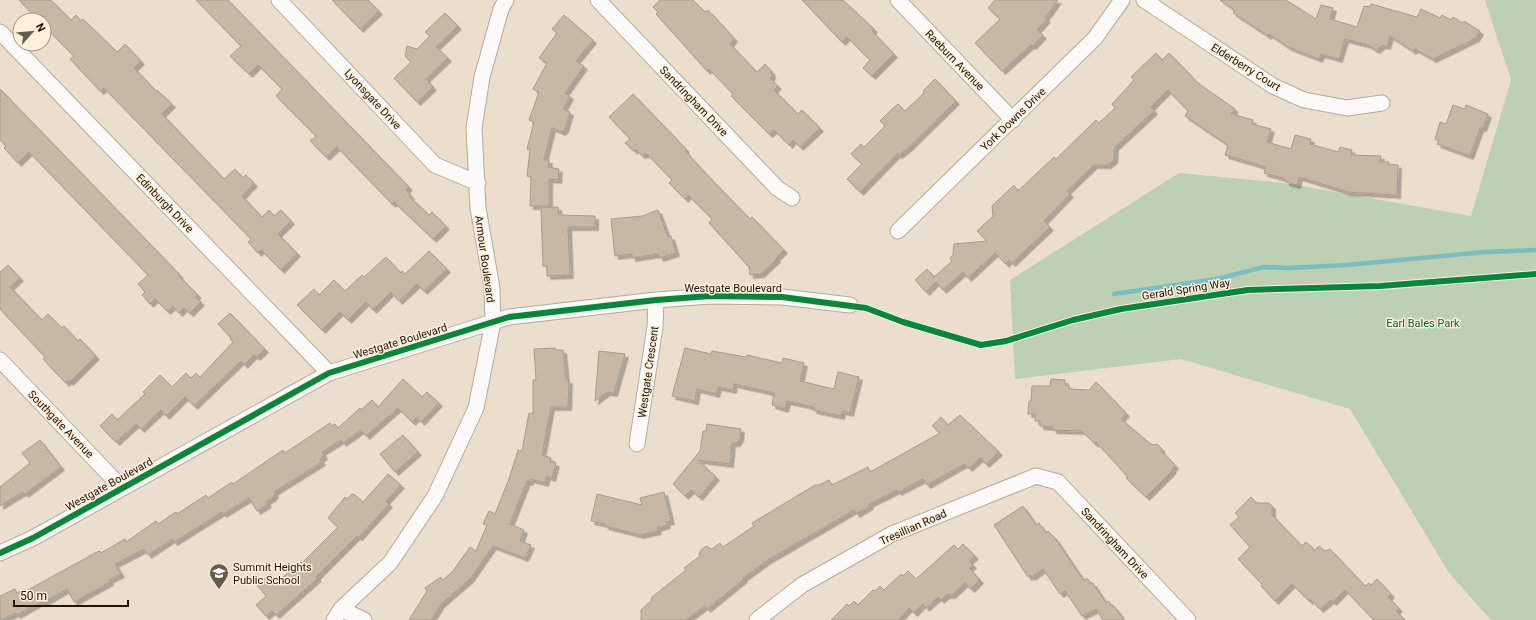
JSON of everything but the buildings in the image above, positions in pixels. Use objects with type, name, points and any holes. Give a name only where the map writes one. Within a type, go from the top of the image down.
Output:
[{"type":"street","name":"Lyonsgate Drive","points":[[279,0],[435,165],[478,183]]},
{"type":"street","name":"Armour Boulevard","points":[[338,614],[390,563],[435,496],[476,408],[493,322],[492,288],[478,208],[478,183],[474,128],[482,77],[501,9],[506,0]]},
{"type":"street","name":"Sandringham Drive","points":[[598,0],[777,188],[792,198]]},
{"type":"street","name":"Raeburn Avenue","points":[[898,0],[1013,120]]},
{"type":"street","name":"York Downs Drive","points":[[898,231],[1095,38],[1122,0]]},
{"type":"street","name":"Elderberry Court","points":[[1144,0],[1273,86],[1298,98],[1347,108],[1382,103]]},
{"type":"street","name":"Edinburgh Drive","points":[[0,32],[329,373]]},
{"type":"street","name":"Westgate Boulevard","points":[[0,553],[33,538],[329,373],[509,317],[656,300],[710,296],[782,297],[850,305]]},
{"type":"street","name":"Westgate Crescent","points":[[637,444],[655,327],[656,300]]},
{"type":"street","name":"Southgate Avenue","points":[[0,360],[122,488]]},
{"type":"street","name":"Sandringham Drive","points":[[1036,476],[1058,482],[1180,618]]},
{"type":"street","name":"Tresillian Road","points":[[758,620],[802,585],[892,534],[1036,476]]},
{"type":"street","points":[[338,614],[364,620]]},
{"type":"green space","name":"Earl Bales Park","points":[[1485,0],[1536,0],[1536,620],[1491,620],[1449,573],[1350,409],[1181,359],[1015,379],[1010,280],[1179,173],[1284,183],[1471,216],[1511,80]]},
{"type":"waterway","points":[[1114,294],[1217,279],[1264,267],[1288,268],[1347,265],[1485,252],[1536,250]]},
{"type":"cycle path","name":"Gerald Spring Way","points":[[0,553],[33,538],[329,373],[509,317],[656,300],[710,296],[782,297],[866,308],[903,322],[981,345],[1006,341],[1073,320],[1121,309],[1248,290],[1380,286],[1536,274]]},
{"type":"place","name":"Summit Heights Public School","points":[[219,590]]}]
